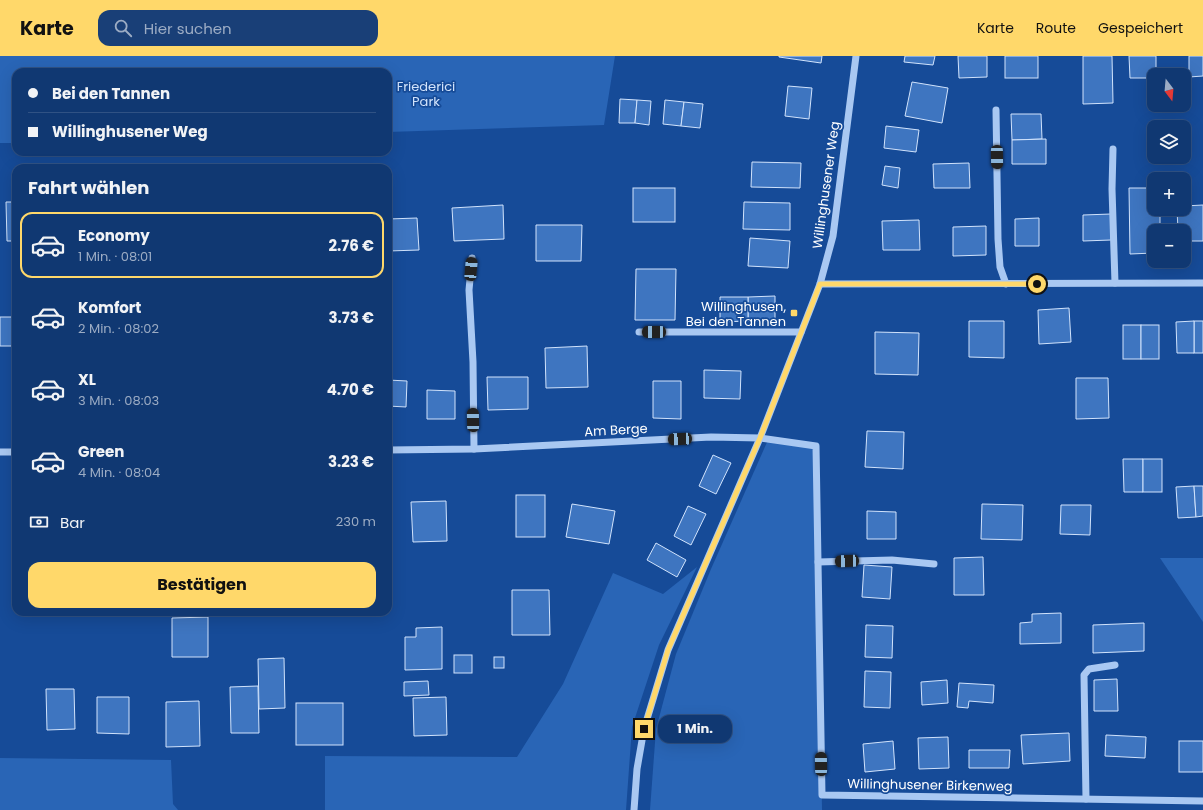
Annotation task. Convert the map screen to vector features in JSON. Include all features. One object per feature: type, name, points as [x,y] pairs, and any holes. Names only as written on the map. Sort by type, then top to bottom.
[{"type":"street","name":"Willinghusener Weg","points":[[634,810],[637,769],[644,729],[668,650],[760,438],[820,284],[833,236],[856,56]]},
{"type":"street","points":[[996,110],[998,239],[1000,267],[1006,284]]},
{"type":"street","points":[[1113,149],[1112,189],[1115,283]]},
{"type":"street","points":[[472,258],[469,290],[473,362],[474,449]]},
{"type":"street","points":[[820,284],[1203,283]]},
{"type":"street","points":[[639,332],[801,332]]},
{"type":"street","name":"Am Berge","points":[[392,450],[474,449],[711,437],[760,438]]},
{"type":"street","name":"Willinghusener Birkenweg","points":[[760,438],[816,446],[822,795],[1203,801]]},
{"type":"street","points":[[0,452],[12,452]]},
{"type":"street","points":[[818,562],[892,560],[934,564]]},
{"type":"street","points":[[1086,799],[1084,675],[1089,669],[1115,665]]},
{"type":"green space","name":"Friederici Park","points":[[0,56],[615,56],[604,125],[392,132],[392,68],[12,68],[12,143],[0,143]]},
{"type":"green space","points":[[768,440],[816,446],[822,810],[650,810],[656,729],[676,654],[711,569]]},
{"type":"green space","points":[[1160,558],[1203,558],[1203,622]]},
{"type":"green space","points":[[697,567],[659,645],[632,727],[626,810],[325,810],[325,756],[517,757],[563,684],[613,573],[663,594]]},
{"type":"green space","points":[[0,758],[171,760],[173,804],[178,810],[0,810]]},
{"type":"building","points":[[779,56],[822,56],[821,63]]},
{"type":"building","points":[[905,56],[935,56],[933,65],[904,62]]},
{"type":"building","points":[[958,56],[987,56],[987,77],[959,78]]},
{"type":"building","points":[[1005,56],[1038,56],[1038,78],[1005,78]]},
{"type":"building","points":[[1083,56],[1112,56],[1113,103],[1083,104]]},
{"type":"building","points":[[1129,56],[1156,56],[1156,68],[1147,68],[1147,78],[1130,78]]},
{"type":"building","points":[[1189,56],[1203,56],[1203,76],[1191,77],[1191,68],[1189,68]]},
{"type":"building","points":[[912,82],[948,88],[942,123],[905,116]]},
{"type":"building","points":[[788,86],[812,88],[809,119],[785,116]]},
{"type":"building","points":[[620,99],[637,100],[635,123],[619,123]]},
{"type":"building","points":[[637,100],[651,101],[649,125],[635,123]]},
{"type":"building","points":[[665,100],[684,102],[681,126],[663,124]]},
{"type":"building","points":[[684,102],[703,104],[700,128],[681,126]]},
{"type":"building","points":[[1011,114],[1041,114],[1042,139],[1012,140]]},
{"type":"building","points":[[886,126],[919,130],[916,152],[884,148]]},
{"type":"building","points":[[1046,139],[1046,164],[1012,164],[1012,140]]},
{"type":"building","points":[[752,162],[801,163],[800,188],[751,187]]},
{"type":"building","points":[[969,163],[970,188],[934,188],[933,164]]},
{"type":"building","points":[[885,166],[900,168],[898,188],[882,185]]},
{"type":"building","points":[[633,188],[675,188],[675,222],[633,222]]},
{"type":"building","points":[[1129,188],[1147,188],[1147,216],[1160,216],[1160,224],[1147,224],[1147,253],[1130,254]]},
{"type":"building","points":[[6,202],[12,202],[12,241],[7,241]]},
{"type":"building","points":[[744,202],[790,203],[790,230],[743,229]]},
{"type":"building","points":[[503,205],[504,239],[454,241],[452,208]]},
{"type":"building","points":[[1203,205],[1203,241],[1191,241],[1191,224],[1178,224],[1177,216],[1191,216],[1191,206]]},
{"type":"building","points":[[1111,214],[1111,240],[1083,241],[1083,215]]},
{"type":"building","points":[[417,218],[419,250],[392,251],[392,219]]},
{"type":"building","points":[[1039,218],[1039,246],[1015,246],[1015,219]]},
{"type":"building","points":[[919,220],[920,250],[883,250],[882,221]]},
{"type":"building","points":[[536,225],[582,225],[581,261],[536,261]]},
{"type":"building","points":[[986,226],[986,255],[953,256],[953,227]]},
{"type":"building","points":[[750,238],[790,241],[788,268],[748,266]]},
{"type":"building","points":[[636,269],[676,269],[675,320],[635,320]]},
{"type":"building","points":[[775,296],[775,321],[748,321],[748,297]]},
{"type":"building","points":[[720,297],[748,297],[748,321],[720,322]]},
{"type":"building","points":[[1069,308],[1071,342],[1039,344],[1038,310]]},
{"type":"building","points":[[0,317],[12,317],[12,346],[0,346]]},
{"type":"building","points":[[969,321],[1004,321],[1004,358],[969,357]]},
{"type":"building","points":[[1194,321],[1203,321],[1203,353],[1194,353]]},
{"type":"building","points":[[1194,321],[1194,353],[1177,353],[1176,322]]},
{"type":"building","points":[[1123,325],[1141,325],[1141,359],[1123,359]]},
{"type":"building","points":[[1141,325],[1159,325],[1159,359],[1141,359]]},
{"type":"building","points":[[875,332],[919,333],[918,375],[875,374]]},
{"type":"building","points":[[587,346],[588,387],[546,388],[545,348]]},
{"type":"building","points":[[704,370],[741,371],[740,399],[704,398]]},
{"type":"building","points":[[487,377],[528,377],[528,409],[488,410]]},
{"type":"building","points":[[1076,378],[1108,378],[1109,418],[1076,419]]},
{"type":"building","points":[[392,380],[407,381],[406,407],[392,406]]},
{"type":"building","points":[[653,381],[681,381],[681,419],[653,418]]},
{"type":"building","points":[[427,390],[455,391],[455,419],[427,419]]},
{"type":"building","points":[[867,431],[904,432],[903,469],[865,467]]},
{"type":"building","points":[[713,455],[731,463],[716,494],[699,486]]},
{"type":"building","points":[[1123,459],[1143,459],[1143,492],[1124,492]]},
{"type":"building","points":[[1143,459],[1162,459],[1162,492],[1143,492]]},
{"type":"building","points":[[1194,486],[1196,517],[1178,518],[1176,487]]},
{"type":"building","points":[[1194,486],[1203,486],[1203,516],[1196,517]]},
{"type":"building","points":[[516,495],[545,495],[545,537],[516,537]]},
{"type":"building","points":[[446,501],[447,541],[413,542],[411,502]]},
{"type":"building","points":[[572,504],[615,511],[609,544],[566,537]]},
{"type":"building","points":[[982,504],[1023,505],[1022,540],[981,539]]},
{"type":"building","points":[[1061,505],[1091,505],[1090,535],[1060,534]]},
{"type":"building","points":[[688,506],[706,514],[691,545],[674,536]]},
{"type":"building","points":[[867,511],[896,512],[896,539],[867,539]]},
{"type":"building","points":[[656,543],[686,560],[677,577],[647,560]]},
{"type":"building","points":[[983,557],[984,595],[954,595],[954,558]]},
{"type":"building","points":[[864,565],[892,567],[890,599],[862,597]]},
{"type":"building","points":[[512,590],[549,590],[550,635],[512,635]]},
{"type":"building","points":[[1061,613],[1061,643],[1020,644],[1020,623],[1032,622],[1032,614]]},
{"type":"building","points":[[208,617],[208,657],[172,657],[172,618]]},
{"type":"building","points":[[1144,623],[1144,651],[1093,653],[1093,625]]},
{"type":"building","points":[[866,625],[893,626],[892,658],[865,657]]},
{"type":"building","points":[[442,627],[442,669],[405,670],[405,637],[416,637],[416,628]]},
{"type":"building","points":[[454,655],[472,655],[472,673],[454,673]]},
{"type":"building","points":[[494,657],[504,657],[504,668],[494,668]]},
{"type":"building","points":[[284,658],[285,708],[259,709],[258,659]]},
{"type":"building","points":[[865,671],[891,672],[890,708],[864,707]]},
{"type":"building","points":[[1117,679],[1118,711],[1094,711],[1094,680]]},
{"type":"building","points":[[947,680],[948,703],[922,705],[921,682]]},
{"type":"building","points":[[428,681],[429,695],[404,696],[404,682]]},
{"type":"building","points":[[959,683],[994,685],[993,703],[969,701],[968,708],[957,707]]},
{"type":"building","points":[[258,686],[259,733],[231,733],[230,687]]},
{"type":"building","points":[[46,689],[74,689],[75,729],[47,730]]},
{"type":"building","points":[[97,697],[129,697],[129,734],[97,733]]},
{"type":"building","points":[[446,697],[447,735],[414,736],[413,698]]},
{"type":"building","points":[[199,701],[200,746],[166,747],[166,702]]},
{"type":"building","points":[[296,703],[343,703],[343,745],[296,745]]},
{"type":"building","points":[[1069,733],[1070,761],[1023,764],[1021,735]]},
{"type":"building","points":[[1106,735],[1146,737],[1145,758],[1105,756]]},
{"type":"building","points":[[948,737],[949,768],[919,769],[918,738]]},
{"type":"building","points":[[893,741],[895,769],[865,772],[863,744]]},
{"type":"building","points":[[1179,741],[1203,741],[1203,772],[1179,772]]},
{"type":"building","points":[[969,750],[1010,750],[1009,768],[969,768]]},
{"type":"place","name":"Willinghusen, Bei den Tannen","points":[[794,313]]},
{"type":"route","points":[[644,729],[658,678],[668,650],[760,438],[820,284],[1037,284]]}]
